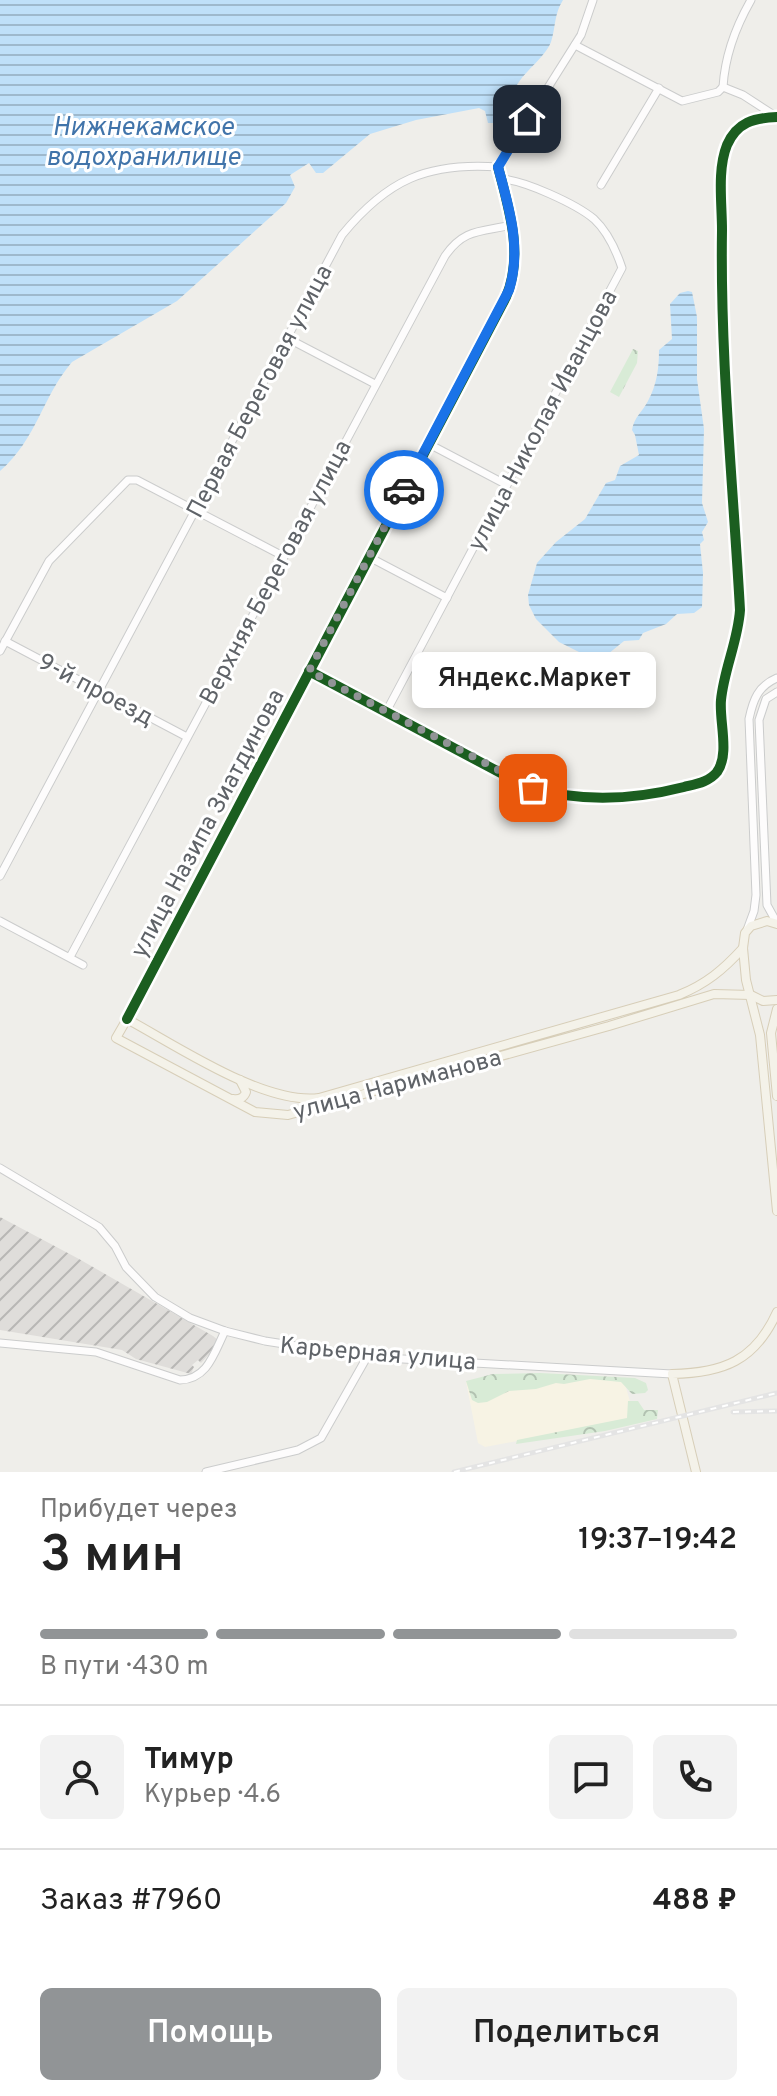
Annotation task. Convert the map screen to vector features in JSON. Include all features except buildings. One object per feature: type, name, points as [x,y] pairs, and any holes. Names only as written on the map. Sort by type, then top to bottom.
[{"type":"main road","points":[[777,923],[762,922],[747,930],[743,948],[746,980],[760,1035],[777,1211]]},
{"type":"main road","name":"улица Нариманова","points":[[743,948],[711,979],[679,995],[327,1096],[300,1100],[274,1095],[240,1080],[127,1019],[116,1038],[255,1112],[288,1115],[714,994],[751,995],[763,1001],[777,1000]]},
{"type":"main road","points":[[777,1009],[771,1033],[777,1096]]},
{"type":"main road","points":[[228,1098],[245,1096],[240,1080]]},
{"type":"main road","points":[[696,1472],[672,1374],[705,1372],[741,1358],[763,1339],[777,1312]]},
{"type":"street","points":[[498,167],[581,35],[593,0]]},
{"type":"street","points":[[575,45],[682,101],[688,101],[718,92],[723,87],[726,58],[751,0]]},
{"type":"street","points":[[723,87],[743,95],[777,117]]},
{"type":"street","points":[[601,185],[659,88]]},
{"type":"street","points":[[309,671],[527,787],[545,792],[617,798],[646,795],[702,782],[714,775],[721,765],[721,700],[740,610],[721,277],[722,165],[736,129],[753,120],[777,117]]},
{"type":"street","name":"Первая Береговая улица","points":[[0,876],[342,235],[376,198],[405,180],[432,170],[468,165],[498,167]]},
{"type":"street","name":"улица Назипа Зиатдинова","points":[[127,1019],[509,290],[515,262],[512,225],[498,167]]},
{"type":"street","name":"улица Николая Иванцова","points":[[386,712],[622,268],[614,245],[592,218],[528,184],[501,179]]},
{"type":"street","name":"Верхняя Береговая улица","points":[[70,957],[419,300],[452,247],[471,232],[512,225]]},
{"type":"street","points":[[287,338],[375,384]]},
{"type":"street","points":[[429,444],[507,485]]},
{"type":"street","points":[[0,651],[49,561],[124,482],[137,480],[283,556]]},
{"type":"street","points":[[369,557],[447,598]]},
{"type":"street","name":"9-й проезд","points":[[5,641],[187,737]]},
{"type":"street","points":[[747,930],[756,895],[749,719],[752,702],[760,688],[777,678]]},
{"type":"street","points":[[777,692],[766,699],[759,720],[767,905],[777,923]]},
{"type":"street","points":[[0,921],[83,965]]},
{"type":"street","name":"Карьерная улица","points":[[0,1168],[99,1227],[115,1246],[126,1267],[155,1297],[190,1318],[225,1331],[265,1341],[367,1357],[672,1374]]},
{"type":"street","points":[[0,1343],[96,1352],[180,1380],[195,1377],[207,1367],[225,1331]]},
{"type":"street","points":[[206,1472],[298,1450],[321,1438],[367,1357]]},
{"type":"shaded area","points":[[0,1217],[213,1336],[218,1340],[214,1349],[201,1363],[198,1360],[192,1365],[191,1374],[136,1359],[122,1350],[0,1330]]},
{"type":"shaded area","points":[[535,1377],[621,1379],[635,1419],[485,1447],[478,1443],[466,1382]]},
{"type":"green space","points":[[633,349],[638,351],[637,363],[619,397],[610,392]]},
{"type":"green space","points":[[493,1374],[635,1378],[646,1383],[648,1390],[632,1394],[621,1382],[590,1379],[509,1391],[478,1403],[472,1400],[466,1381]]},
{"type":"green space","points":[[628,1401],[638,1401],[644,1410],[658,1410],[657,1419],[605,1431],[516,1444],[517,1440],[627,1418]]},
{"type":"water","name":"Нижнекамское водохранилище","points":[[0,0],[563,0],[551,42],[514,91],[515,110],[507,123],[488,123],[485,111],[479,108],[416,120],[370,134],[323,173],[316,173],[309,163],[290,175],[295,187],[286,203],[177,301],[72,362],[53,389],[23,445],[0,471]]},
{"type":"water","points":[[692,292],[697,317],[697,379],[704,429],[702,503],[708,522],[700,544],[702,607],[694,613],[677,614],[666,624],[643,633],[639,640],[624,641],[608,654],[587,656],[559,642],[536,619],[528,595],[537,563],[556,542],[585,519],[606,483],[615,480],[620,466],[639,455],[633,425],[654,388],[659,350],[672,339],[670,304],[680,293]]},
{"type":"railway","points":[[454,1472],[777,1393]]},
{"type":"railway","points":[[733,1412],[777,1411]]},
{"type":"cycle path","points":[[309,671],[527,787],[546,792],[606,798],[645,795],[698,784],[717,772],[723,756],[723,689],[740,610],[723,325],[722,165],[727,145],[741,126],[754,120],[777,117]]},
{"type":"cycle path","points":[[127,1019],[506,297],[514,265],[514,248],[498,167]]},
{"type":"way so far","points":[[404,490],[309,671],[533,788]]},
{"type":"place","name":"Яндекс.Маркет","points":[[533,788]]},
{"type":"route","points":[[404,490],[509,290],[515,250],[498,167],[527,119]]}]
